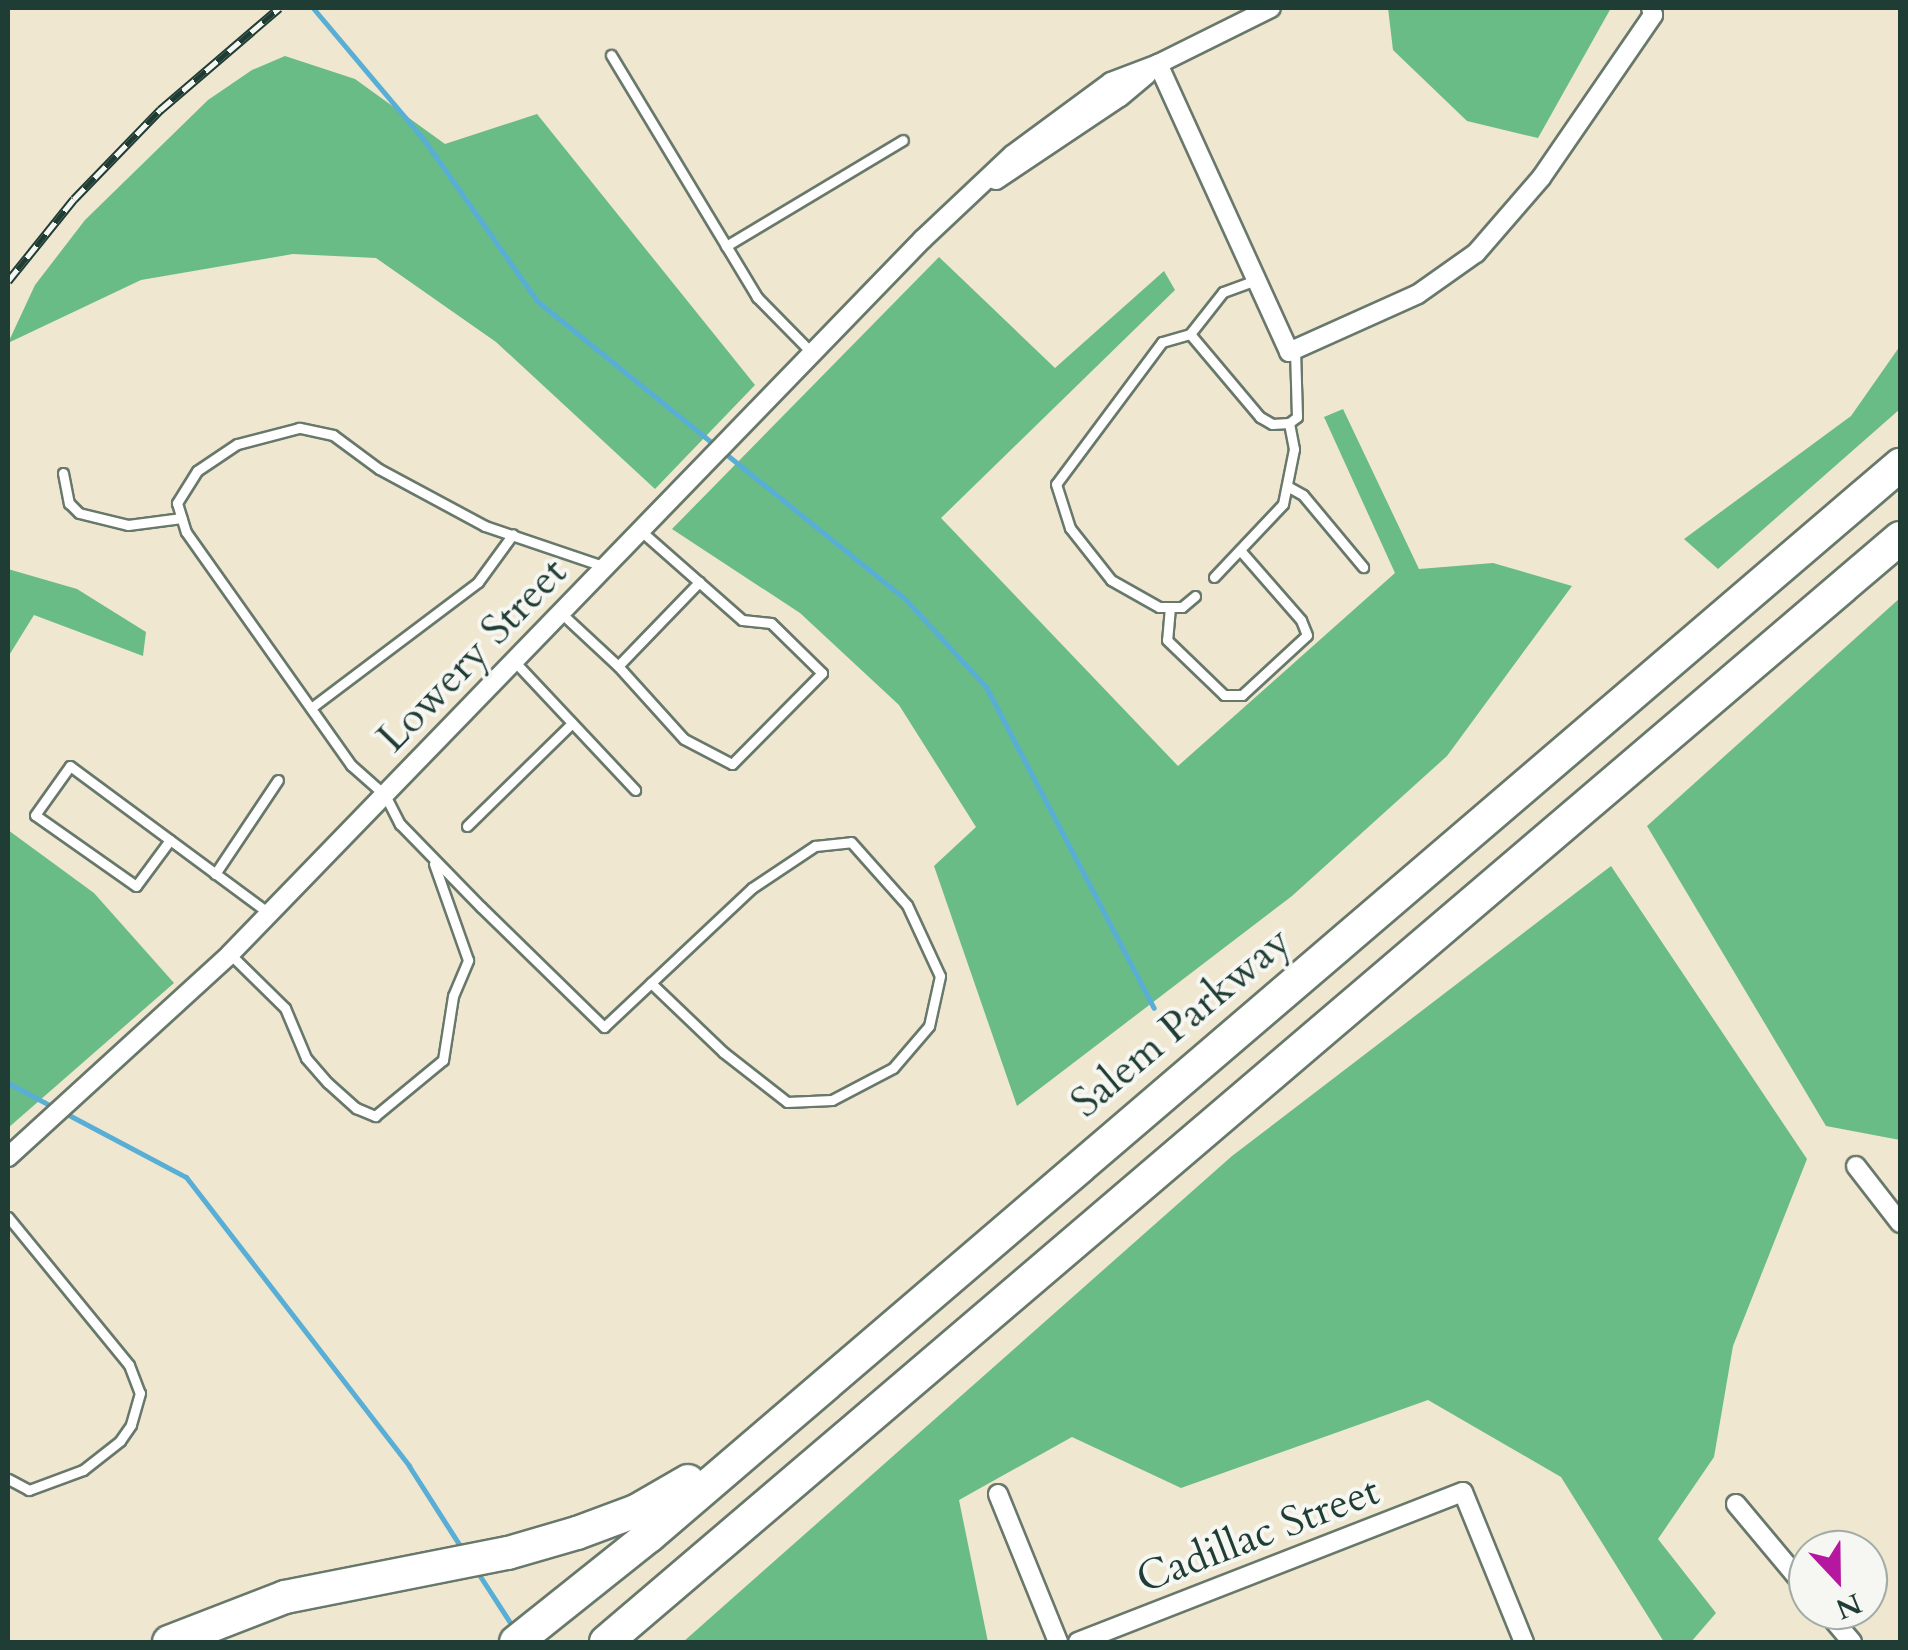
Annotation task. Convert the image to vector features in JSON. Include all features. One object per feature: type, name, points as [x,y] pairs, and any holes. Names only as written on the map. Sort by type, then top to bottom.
[{"type":"highway","points":[[1864,495],[1900,454]]},
{"type":"highway","name":"Salem Parkway","points":[[516,1642],[636,1547],[1900,465]]},
{"type":"highway","points":[[606,1642],[1900,538]]},
{"type":"highway","points":[[169,1642],[226,1616],[285,1597],[464,1562],[577,1533],[659,1499],[764,1434]]},
{"type":"street","name":"Lowery Street","points":[[8,1157],[270,914],[923,239],[977,191],[1120,97],[1158,64],[1271,8]]},
{"type":"street","points":[[1158,64],[1292,350],[1418,294],[1476,253],[1541,178],[1652,15],[1651,8]]},
{"type":"street","points":[[1856,1166],[1900,1223]]},
{"type":"street","name":"Cadillac Street","points":[[1078,1642],[1464,1492],[1524,1642]]},
{"type":"street","points":[[998,1494],[1058,1642]]},
{"type":"street","points":[[1736,1504],[1788,1566]]},
{"type":"lane","points":[[611,55],[757,298],[812,354]]},
{"type":"lane","points":[[726,246],[903,140]]},
{"type":"lane","points":[[1195,596],[1182,607],[1159,607],[1111,580],[1070,528],[1056,484],[1162,342],[1190,334],[1223,292],[1256,280]]},
{"type":"lane","points":[[1190,334],[1260,417],[1272,424],[1289,423],[1297,417],[1299,397],[1292,350]]},
{"type":"lane","points":[[1214,577],[1283,504],[1294,449],[1289,423]]},
{"type":"lane","points":[[606,566],[485,526],[379,470],[334,435],[299,428],[237,444],[197,472],[177,503],[186,532],[351,765],[385,794],[400,824],[604,1026],[752,888],[815,846],[852,842],[907,905],[940,976],[928,1026],[893,1068],[832,1100],[787,1102],[724,1052],[651,983]]},
{"type":"lane","points":[[62,473],[69,503],[80,513],[128,525],[182,518]]},
{"type":"lane","points":[[1287,486],[1303,495],[1363,567]]},
{"type":"lane","points":[[561,613],[618,666],[684,739],[732,764],[822,673],[771,623],[742,620],[640,530]]},
{"type":"lane","points":[[311,708],[478,582],[513,534]]},
{"type":"lane","points":[[1170,607],[1167,640],[1224,695],[1242,695],[1307,635],[1301,620],[1240,550]]},
{"type":"lane","points":[[618,666],[700,582]]},
{"type":"lane","points":[[514,661],[635,790]]},
{"type":"lane","points":[[467,826],[572,723]]},
{"type":"lane","points":[[170,840],[136,886],[35,815],[70,766],[170,840],[215,874],[270,914]]},
{"type":"lane","points":[[215,874],[278,780]]},
{"type":"lane","points":[[230,954],[284,1008],[306,1058],[328,1083],[356,1108],[375,1116],[443,1060],[452,996],[468,960],[432,856]]},
{"type":"lane","points":[[8,1216],[129,1365],[140,1393],[130,1425],[120,1441],[83,1470],[30,1490],[8,1479]]},
{"type":"lane","points":[[8,1238],[18,1229]]},
{"type":"green space","points":[[1388,8],[1611,8],[1538,138],[1467,121],[1393,50]]},
{"type":"green space","points":[[285,56],[355,79],[445,144],[537,114],[755,385],[655,489],[496,342],[376,258],[293,254],[141,280],[8,343],[35,285],[85,220],[208,100],[252,70]]},
{"type":"green space","points":[[939,257],[1055,368],[1164,271],[1175,290],[941,518],[1178,766],[1395,573],[1324,417],[1343,409],[1419,569],[1493,563],[1572,586],[1447,756],[1292,896],[1017,1106],[934,866],[976,827],[899,705],[800,613],[672,529]]},
{"type":"green space","points":[[1900,346],[1900,409],[1718,569],[1684,539],[1851,416]]},
{"type":"green space","points":[[8,569],[77,589],[146,632],[143,656],[34,615],[8,657]]},
{"type":"green space","points":[[1900,598],[1900,1140],[1826,1126],[1647,826]]},
{"type":"green space","points":[[8,830],[94,893],[174,983],[8,1128]]},
{"type":"green space","points":[[1611,866],[1807,1159],[1733,1346],[1714,1457],[1658,1539],[1716,1613],[1691,1642],[1664,1642],[1561,1477],[1428,1400],[1181,1488],[1072,1437],[959,1500],[988,1642],[683,1642],[1232,1156]]},
{"type":"waterway","points":[[313,8],[424,140],[537,301],[907,601],[986,687],[1154,1008]]},
{"type":"waterway","points":[[8,1083],[55,1108]]},
{"type":"waterway","points":[[65,1113],[186,1177],[409,1466],[464,1552]]},
{"type":"waterway","points":[[478,1573],[513,1627]]},
{"type":"railway","points":[[8,281],[74,199],[160,110],[279,8]]}]
